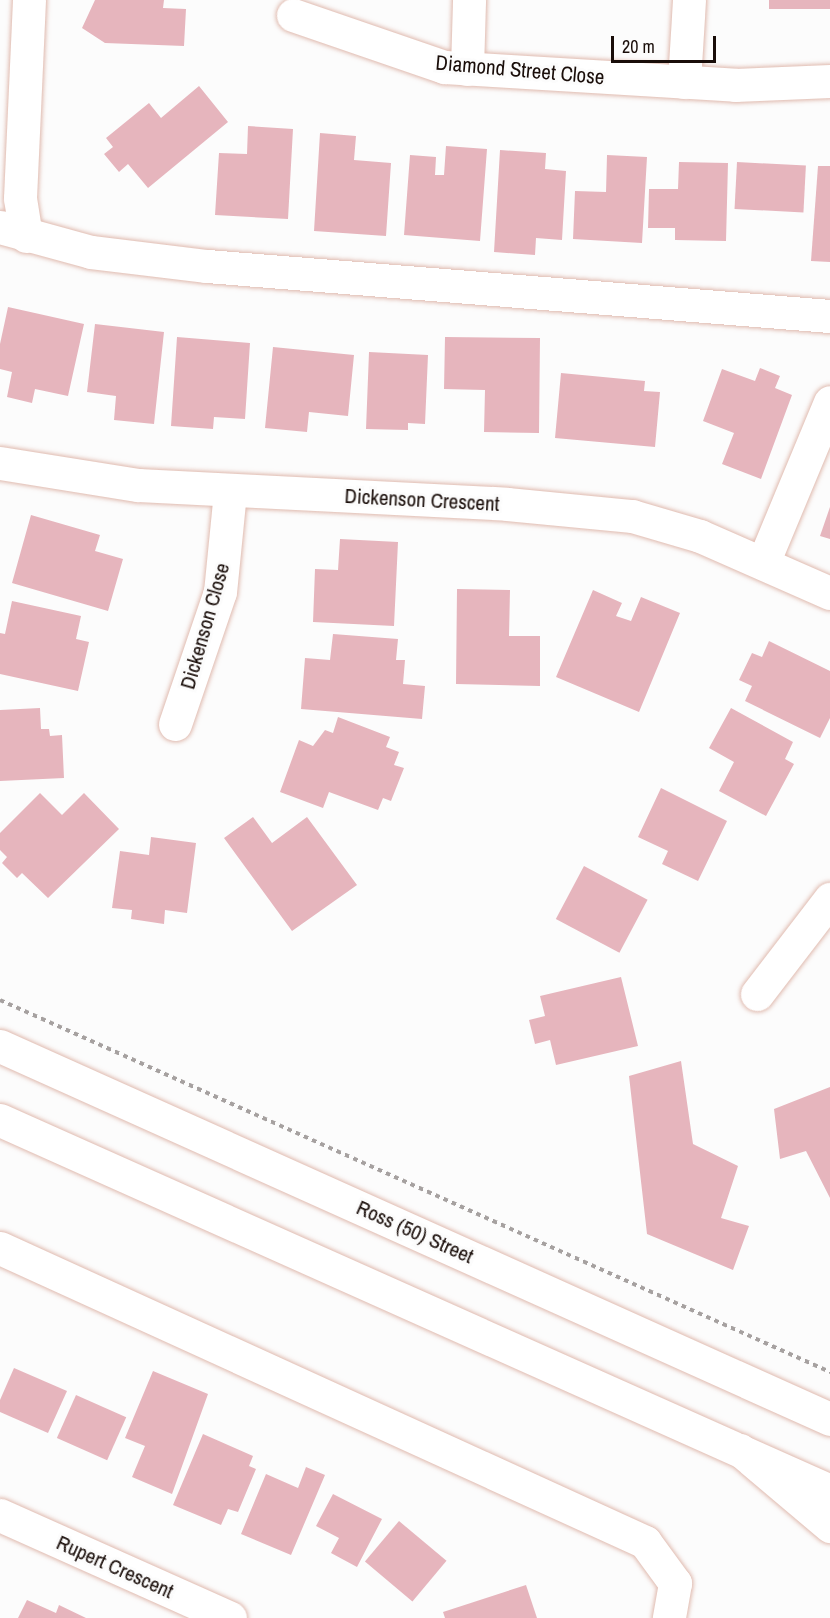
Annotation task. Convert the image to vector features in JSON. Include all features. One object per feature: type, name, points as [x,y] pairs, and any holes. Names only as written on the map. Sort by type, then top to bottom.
[{"type":"street","points":[[29,0],[20,198],[13,232],[91,252],[207,266],[830,316]]},
{"type":"street","points":[[467,69],[469,0]]},
{"type":"street","points":[[684,82],[689,0]]},
{"type":"street","name":"Diamond Street Close","points":[[293,15],[425,63],[467,69],[684,82],[830,81]]},
{"type":"street","points":[[763,563],[830,402]]},
{"type":"street","name":"Dickenson Crescent","points":[[0,463],[102,480],[230,491],[507,504],[632,516],[700,536],[830,593]]},
{"type":"street","name":"Dickenson Close","points":[[175,724],[220,592],[230,491]]},
{"type":"street","points":[[757,994],[830,899]]},
{"type":"street","name":"Ross (50) Street","points":[[0,1046],[830,1419]]},
{"type":"street","points":[[0,1120],[830,1491]]},
{"type":"street","points":[[0,1248],[645,1542],[675,1583],[669,1618]]},
{"type":"street","points":[[740,1450],[830,1526]]},
{"type":"street","name":"Rupert Crescent","points":[[0,1515],[230,1618]]},
{"type":"path","points":[[0,1000],[830,1372]]},
{"type":"building","points":[[95,0],[164,0],[163,8],[186,9],[184,46],[105,43],[82,28]]},
{"type":"building","points":[[769,0],[830,0],[830,9],[769,9]]},
{"type":"building","points":[[199,86],[228,122],[148,188],[128,164],[119,172],[104,154],[113,147],[106,138],[149,103],[161,118]]},
{"type":"building","points":[[248,126],[293,129],[288,219],[215,215],[219,153],[247,154]]},
{"type":"building","points":[[320,133],[356,136],[354,160],[391,163],[386,236],[314,231]]},
{"type":"building","points":[[446,146],[487,149],[480,241],[404,235],[410,155],[436,157],[435,175],[444,175]]},
{"type":"building","points":[[500,150],[546,153],[545,169],[566,171],[562,240],[536,238],[535,255],[494,252]]},
{"type":"building","points":[[607,155],[647,157],[642,243],[573,239],[575,191],[606,192]]},
{"type":"building","points":[[679,162],[728,163],[726,241],[675,240],[675,228],[648,228],[649,189],[678,189]]},
{"type":"building","points":[[737,162],[806,166],[803,213],[735,209]]},
{"type":"building","points":[[818,166],[830,166],[830,262],[811,261]]},
{"type":"building","points":[[8,307],[84,324],[68,396],[35,389],[32,403],[7,397],[12,372],[0,369],[0,344]]},
{"type":"building","points":[[95,324],[164,332],[154,424],[114,420],[116,396],[87,392]]},
{"type":"building","points":[[177,337],[250,343],[245,419],[214,417],[213,429],[171,426]]},
{"type":"building","points":[[445,337],[540,338],[539,433],[484,432],[485,390],[444,389]]},
{"type":"building","points":[[273,347],[354,355],[348,416],[309,412],[307,432],[265,428]]},
{"type":"building","points":[[369,352],[428,355],[425,424],[408,423],[408,430],[366,429]]},
{"type":"building","points":[[760,368],[780,376],[775,388],[792,395],[761,479],[722,464],[734,433],[703,421],[722,369],[755,381]]},
{"type":"building","points":[[561,373],[645,381],[644,391],[660,392],[655,447],[555,438]]},
{"type":"building","points":[[830,507],[830,539],[820,536]]},
{"type":"building","points":[[31,515],[100,535],[95,551],[123,559],[108,611],[12,583]]},
{"type":"building","points":[[340,539],[398,542],[394,626],[313,622],[315,569],[338,570]]},
{"type":"building","points":[[457,589],[510,590],[509,636],[540,636],[540,686],[456,684]]},
{"type":"building","points":[[593,590],[622,603],[616,616],[631,621],[641,597],[680,613],[639,712],[556,677]]},
{"type":"building","points":[[12,601],[81,616],[76,639],[89,642],[78,691],[0,674],[0,633],[5,634]]},
{"type":"building","points":[[333,634],[398,639],[396,660],[405,660],[403,684],[425,686],[422,719],[301,709],[305,658],[330,660]]},
{"type":"building","points":[[769,641],[830,671],[830,718],[820,738],[745,701],[752,686],[739,680],[752,653],[762,657]]},
{"type":"building","points":[[40,708],[41,729],[49,729],[50,736],[62,735],[64,778],[0,781],[0,710]]},
{"type":"building","points":[[731,708],[793,742],[785,759],[794,764],[766,816],[719,791],[734,762],[709,748]]},
{"type":"building","points":[[338,717],[390,737],[386,747],[399,752],[394,765],[404,768],[391,801],[383,798],[378,810],[329,792],[323,808],[280,792],[299,740],[313,746],[325,730],[333,733]]},
{"type":"building","points":[[661,788],[727,821],[698,881],[662,864],[668,851],[638,837]]},
{"type":"building","points":[[40,793],[62,815],[84,793],[119,829],[48,898],[22,873],[17,878],[2,863],[7,857],[0,850],[0,833]]},
{"type":"building","points":[[253,817],[272,843],[307,817],[357,885],[292,931],[224,838]]},
{"type":"building","points":[[151,837],[196,843],[187,913],[165,910],[164,924],[131,919],[132,910],[112,908],[120,851],[149,855]]},
{"type":"building","points":[[584,866],[648,900],[619,953],[556,919]]},
{"type":"building","points":[[621,977],[638,1046],[556,1065],[550,1040],[535,1044],[529,1020],[545,1016],[540,996]]},
{"type":"building","points":[[681,1061],[693,1144],[738,1166],[721,1218],[749,1226],[733,1270],[647,1234],[629,1076]]},
{"type":"building","points":[[830,1087],[830,1198],[806,1151],[780,1159],[774,1109]]},
{"type":"building","points":[[14,1368],[67,1391],[48,1433],[0,1412],[0,1400]]},
{"type":"building","points":[[153,1371],[208,1394],[172,1494],[132,1477],[145,1446],[125,1438]]},
{"type":"building","points":[[76,1395],[126,1417],[107,1460],[57,1438]]},
{"type":"building","points":[[203,1434],[253,1456],[249,1466],[256,1469],[238,1512],[228,1509],[221,1525],[173,1505]]},
{"type":"building","points":[[306,1467],[325,1475],[291,1555],[241,1534],[266,1474],[298,1488]]},
{"type":"building","points":[[333,1494],[382,1519],[357,1567],[331,1553],[339,1538],[316,1526]]},
{"type":"building","points":[[399,1521],[446,1561],[412,1601],[365,1562]]},
{"type":"building","points":[[526,1585],[537,1618],[445,1618],[443,1612]]},
{"type":"building","points":[[27,1600],[56,1613],[59,1605],[86,1618],[18,1618]]}]
